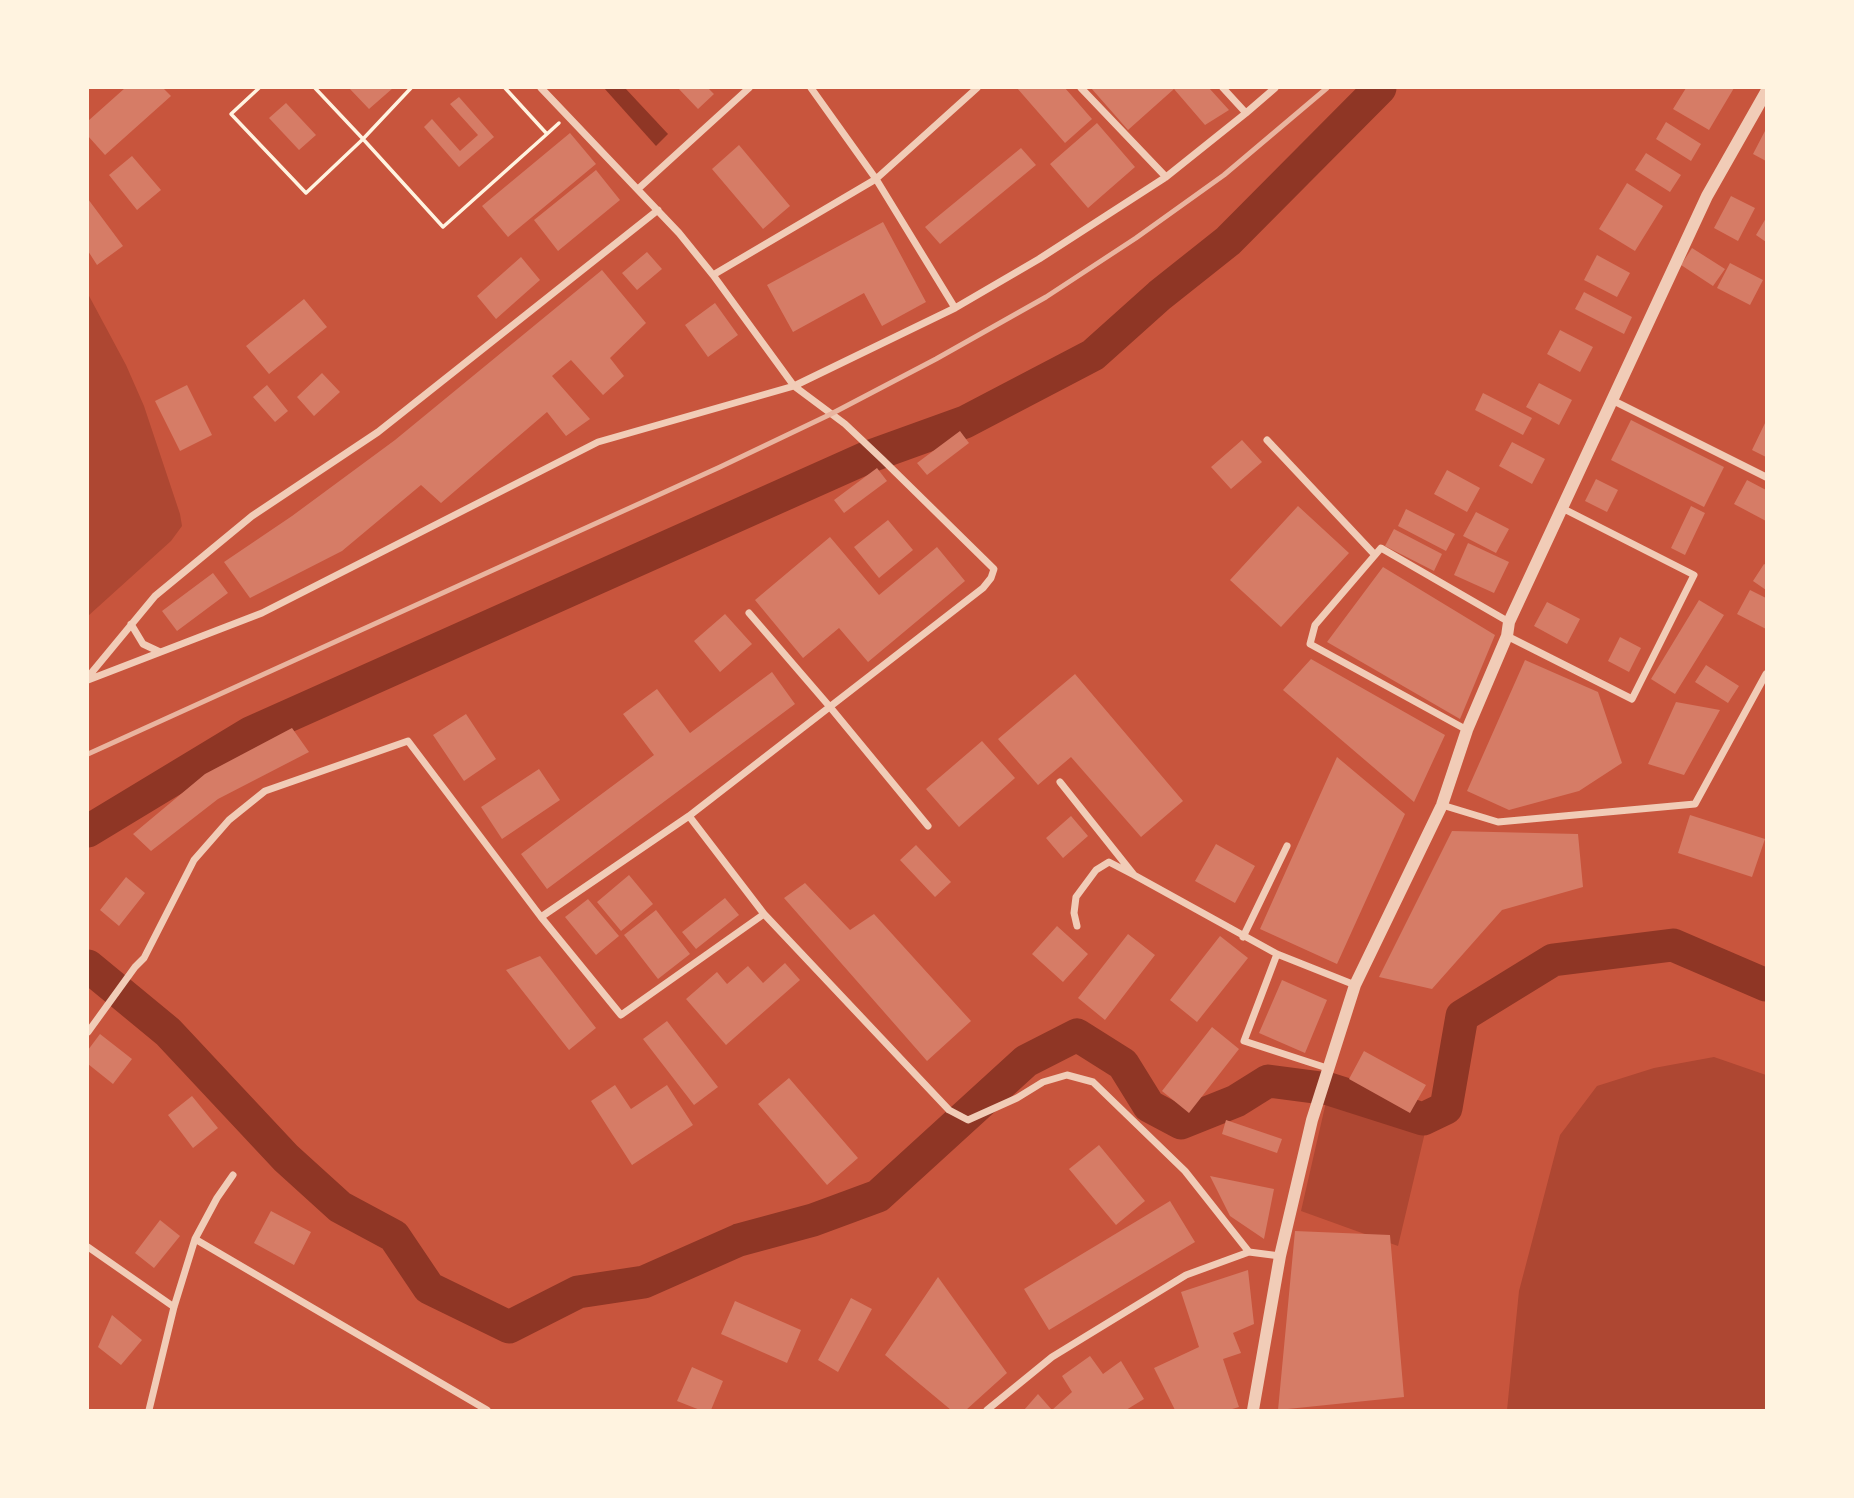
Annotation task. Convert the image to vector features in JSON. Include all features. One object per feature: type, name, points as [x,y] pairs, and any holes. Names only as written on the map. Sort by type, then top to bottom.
[{"type":"street","points":[[541,88],[659,210],[713,275],[793,386],[845,425],[994,569],[984,588],[689,816],[541,917]]},
{"type":"street","points":[[638,188],[749,88]]},
{"type":"street","points":[[811,88],[877,179],[955,308]]},
{"type":"street","points":[[713,275],[877,179],[977,88]]},
{"type":"street","points":[[1081,88],[1166,177]]},
{"type":"street","points":[[1223,88],[1246,113]]},
{"type":"street","points":[[88,678],[262,612],[598,442],[793,386],[955,308],[1039,259],[1166,177],[1275,88]]},
{"type":"street","points":[[1253,1410],[1280,1256],[1311,1120],[1355,985],[1442,805],[1467,730],[1507,636],[1509,622],[1707,196],[1766,92]]},
{"type":"street","points":[[88,678],[155,596],[252,516],[379,432],[659,210]]},
{"type":"street","points":[[1612,400],[1766,477]]},
{"type":"street","points":[[1267,440],[1375,555]]},
{"type":"street","points":[[1507,636],[1632,698],[1694,575],[1562,508]]},
{"type":"street","points":[[1467,730],[1310,644],[1315,625],[1381,548],[1509,622]]},
{"type":"street","points":[[749,613],[830,706],[928,826]]},
{"type":"street","points":[[131,624],[143,644],[160,652]]},
{"type":"street","points":[[1442,805],[1498,822],[1695,804],[1766,674]]},
{"type":"street","points":[[88,1031],[144,958],[194,860],[229,820],[265,791],[408,741],[541,917],[621,1015],[764,914]]},
{"type":"street","points":[[1060,782],[1134,875]]},
{"type":"street","points":[[689,816],[764,914],[952,1112],[968,1120],[1017,1098],[1043,1082],[1067,1075],[1093,1082],[1185,1171],[1249,1252]]},
{"type":"street","points":[[1243,937],[1287,846]]},
{"type":"street","points":[[1077,926],[1074,913],[1076,897],[1096,870],[1110,862],[1243,937],[1277,954],[1355,985]]},
{"type":"street","points":[[1277,954],[1244,1041],[1326,1072]]},
{"type":"street","points":[[149,1410],[174,1307],[195,1238],[233,1175]]},
{"type":"street","points":[[195,1238],[486,1410]]},
{"type":"street","points":[[88,1247],[174,1307]]},
{"type":"street","points":[[987,1410],[1052,1357],[1186,1275],[1249,1252],[1280,1256]]},
{"type":"path","points":[[258,88],[231,114],[306,193],[363,139],[411,88]]},
{"type":"path","points":[[316,88],[443,227],[568,116]]},
{"type":"path","points":[[505,88],[547,134]]},
{"type":"shaded area","points":[[604,88],[625,88],[668,134],[656,146]]},
{"type":"shaded area","points":[[88,294],[126,365],[144,406],[182,526],[171,541],[88,616]]},
{"type":"shaded area","points":[[1714,1057],[1766,1075],[1766,1410],[1507,1410],[1519,1291],[1560,1135],[1597,1086],[1654,1068]]},
{"type":"shaded area","points":[[1329,1089],[1427,1124],[1398,1246],[1301,1211]]},
{"type":"building","points":[[125,88],[163,88],[171,96],[105,155],[88,136],[88,121]]},
{"type":"building","points":[[349,88],[393,88],[369,109]]},
{"type":"building","points":[[678,88],[708,88],[714,94],[698,109]]},
{"type":"building","points":[[1017,88],[1065,88],[1092,119],[1065,143]]},
{"type":"building","points":[[1091,88],[1209,88],[1229,110],[1205,125],[1174,89],[1128,130]]},
{"type":"building","points":[[1686,88],[1734,88],[1709,130],[1673,109]]},
{"type":"building","points":[[459,97],[494,137],[459,167],[424,127],[432,119],[460,151],[478,135],[450,104]]},
{"type":"building","points":[[286,103],[316,135],[299,150],[269,118]]},
{"type":"building","points":[[1666,122],[1701,144],[1691,161],[1656,139]]},
{"type":"building","points":[[1097,123],[1135,167],[1088,208],[1050,164]]},
{"type":"building","points":[[1766,129],[1766,161],[1753,154]]},
{"type":"building","points":[[570,133],[596,164],[508,237],[482,206]]},
{"type":"building","points":[[739,145],[790,206],[763,229],[712,169]]},
{"type":"building","points":[[1021,148],[1036,165],[940,244],[925,227]]},
{"type":"building","points":[[1646,153],[1681,175],[1670,192],[1635,170]]},
{"type":"building","points":[[132,156],[161,190],[137,210],[109,175]]},
{"type":"building","points":[[596,170],[620,200],[558,251],[534,220]]},
{"type":"building","points":[[1627,183],[1663,206],[1635,251],[1599,229]]},
{"type":"building","points":[[1731,196],[1755,208],[1738,241],[1714,228]]},
{"type":"building","points":[[88,199],[123,246],[97,265],[88,251]]},
{"type":"building","points":[[1766,218],[1766,242],[1756,235]]},
{"type":"building","points":[[883,222],[926,302],[882,326],[864,293],[793,332],[767,285]]},
{"type":"building","points":[[1692,248],[1725,269],[1713,286],[1681,265]]},
{"type":"building","points":[[647,252],[662,269],[637,290],[622,273]]},
{"type":"building","points":[[1597,255],[1630,273],[1617,297],[1584,280]]},
{"type":"building","points":[[521,257],[540,280],[496,319],[477,296]]},
{"type":"building","points":[[1730,263],[1763,280],[1750,305],[1717,288]]},
{"type":"building","points":[[602,270],[646,323],[610,358],[624,376],[603,395],[571,360],[552,376],[590,419],[566,436],[547,412],[441,503],[421,485],[342,551],[250,598],[224,562],[395,440]]},
{"type":"building","points":[[1584,292],[1632,317],[1624,334],[1575,309]]},
{"type":"building","points":[[304,299],[327,327],[269,374],[246,346]]},
{"type":"building","points":[[715,303],[738,335],[708,357],[685,325]]},
{"type":"building","points":[[1560,330],[1593,347],[1580,372],[1547,354]]},
{"type":"building","points":[[322,373],[340,392],[314,416],[297,397]]},
{"type":"building","points":[[1539,383],[1572,400],[1559,425],[1526,407]]},
{"type":"building","points":[[187,385],[212,435],[180,451],[155,401]]},
{"type":"building","points":[[267,385],[288,411],[275,422],[253,397]]},
{"type":"building","points":[[1483,393],[1532,418],[1523,435],[1475,410]]},
{"type":"building","points":[[1631,420],[1724,467],[1704,507],[1611,460]]},
{"type":"building","points":[[1766,421],[1766,457],[1752,450]]},
{"type":"building","points":[[960,431],[969,443],[927,475],[917,463]]},
{"type":"building","points":[[1242,440],[1262,462],[1231,489],[1211,467]]},
{"type":"building","points":[[1512,442],[1545,459],[1532,484],[1499,466]]},
{"type":"building","points":[[877,468],[887,481],[844,513],[834,500]]},
{"type":"building","points":[[1447,470],[1480,488],[1467,512],[1434,494]]},
{"type":"building","points":[[1596,479],[1618,490],[1607,512],[1585,501]]},
{"type":"building","points":[[1747,480],[1766,490],[1766,521],[1734,504]]},
{"type":"building","points":[[1298,506],[1349,553],[1281,627],[1230,580]]},
{"type":"building","points":[[1691,506],[1705,513],[1685,555],[1671,548]]},
{"type":"building","points":[[1406,509],[1455,534],[1446,551],[1398,526]]},
{"type":"building","points":[[1476,512],[1509,529],[1496,553],[1463,536]]},
{"type":"building","points":[[888,520],[913,550],[879,578],[854,547]]},
{"type":"building","points":[[1394,529],[1442,554],[1434,571],[1385,546]]},
{"type":"building","points":[[830,537],[879,595],[937,547],[965,581],[868,662],[839,628],[803,658],[755,600]]},
{"type":"building","points":[[1468,543],[1509,562],[1494,593],[1454,575]]},
{"type":"building","points":[[1764,564],[1766,565],[1766,590],[1753,581]]},
{"type":"building","points":[[1383,567],[1495,635],[1460,719],[1327,642]]},
{"type":"building","points":[[213,573],[228,593],[177,631],[162,611]]},
{"type":"building","points":[[1750,590],[1766,598],[1766,629],[1737,614]]},
{"type":"building","points":[[1699,600],[1724,615],[1675,694],[1651,679]]},
{"type":"building","points":[[1547,602],[1580,619],[1567,644],[1534,626]]},
{"type":"building","points":[[725,614],[752,644],[720,672],[694,641]]},
{"type":"building","points":[[1620,637],[1641,648],[1629,672],[1608,661]]},
{"type":"building","points":[[1311,659],[1445,735],[1414,802],[1283,690]]},
{"type":"building","points":[[1525,660],[1598,692],[1622,763],[1579,791],[1509,810],[1467,791]]},
{"type":"building","points":[[1706,665],[1739,686],[1728,703],[1695,682]]},
{"type":"building","points":[[772,672],[795,704],[547,889],[521,854],[654,755],[623,714],[657,689],[690,733]]},
{"type":"building","points":[[1075,674],[1183,801],[1141,837],[1071,757],[1038,785],[998,739]]},
{"type":"building","points":[[1676,702],[1720,710],[1684,775],[1648,764]]},
{"type":"building","points":[[466,714],[496,759],[464,781],[433,735]]},
{"type":"building","points":[[292,728],[309,752],[218,799],[151,851],[133,834],[205,774]]},
{"type":"building","points":[[982,741],[1015,778],[959,827],[926,789]]},
{"type":"building","points":[[1337,757],[1405,814],[1337,964],[1260,929]]},
{"type":"building","points":[[539,769],[560,800],[502,839],[481,807]]},
{"type":"building","points":[[1690,815],[1765,839],[1752,877],[1678,853]]},
{"type":"building","points":[[1071,816],[1088,836],[1063,858],[1046,838]]},
{"type":"building","points":[[1452,831],[1578,834],[1583,887],[1502,910],[1432,989],[1379,977]]},
{"type":"building","points":[[1216,844],[1255,866],[1235,903],[1195,881]]},
{"type":"building","points":[[916,845],[951,882],[935,897],[900,860]]},
{"type":"building","points":[[629,875],[653,904],[621,931],[597,902]]},
{"type":"building","points":[[126,877],[145,893],[119,926],[100,910]]},
{"type":"building","points":[[805,883],[850,930],[874,914],[971,1021],[927,1061],[784,898]]},
{"type":"building","points":[[725,898],[739,915],[696,949],[682,932]]},
{"type":"building","points":[[588,899],[619,936],[596,955],[565,917]]},
{"type":"building","points":[[656,910],[690,954],[658,979],[624,935]]},
{"type":"building","points":[[1057,926],[1088,954],[1063,982],[1032,954]]},
{"type":"building","points":[[1128,934],[1155,955],[1105,1020],[1078,998]]},
{"type":"building","points":[[1220,936],[1248,958],[1197,1022],[1170,1000]]},
{"type":"building","points":[[540,956],[596,1028],[569,1050],[506,970]]},
{"type":"building","points":[[785,963],[800,980],[726,1045],[686,999],[717,972],[727,984],[748,966],[763,983]]},
{"type":"building","points":[[1282,980],[1327,1000],[1305,1053],[1259,1033]]},
{"type":"building","points":[[667,1021],[718,1087],[694,1105],[643,1039]]},
{"type":"building","points":[[1212,1027],[1239,1049],[1189,1113],[1162,1091]]},
{"type":"building","points":[[100,1034],[132,1059],[113,1084],[88,1064],[88,1050]]},
{"type":"building","points":[[1364,1051],[1426,1085],[1410,1113],[1349,1079]]},
{"type":"building","points":[[789,1078],[858,1158],[827,1185],[758,1104]]},
{"type":"building","points":[[615,1085],[631,1109],[667,1085],[693,1125],[632,1165],[591,1101]]},
{"type":"building","points":[[192,1096],[218,1128],[193,1148],[168,1115]]},
{"type":"building","points":[[1226,1120],[1282,1139],[1277,1153],[1222,1134]]},
{"type":"building","points":[[1099,1145],[1145,1201],[1116,1225],[1069,1169]]},
{"type":"building","points":[[1210,1176],[1274,1189],[1264,1239],[1230,1216]]},
{"type":"building","points":[[1170,1201],[1195,1242],[1049,1330],[1024,1289]]},
{"type":"building","points":[[271,1211],[311,1232],[294,1265],[254,1243]]},
{"type":"building","points":[[160,1220],[180,1236],[154,1268],[135,1253]]},
{"type":"building","points":[[1295,1231],[1390,1235],[1404,1397],[1278,1410]]},
{"type":"building","points":[[1248,1270],[1254,1324],[1233,1333],[1241,1353],[1223,1359],[1239,1407],[1229,1410],[1175,1410],[1154,1368],[1199,1347],[1181,1292]]},
{"type":"building","points":[[938,1277],[1007,1373],[966,1410],[951,1410],[885,1355]]},
{"type":"building","points":[[851,1298],[872,1309],[838,1372],[818,1360]]},
{"type":"building","points":[[735,1301],[801,1330],[787,1363],[721,1334]]},
{"type":"building","points":[[112,1315],[142,1340],[121,1365],[98,1347]]},
{"type":"building","points":[[1090,1356],[1103,1374],[1121,1361],[1144,1399],[1126,1410],[1052,1410],[1072,1392],[1062,1376]]},
{"type":"building","points":[[692,1367],[723,1381],[711,1410],[700,1410],[677,1401]]},
{"type":"building","points":[[1038,1394],[1052,1410],[1024,1410]]},
{"type":"waterway","points":[[88,831],[250,733],[868,457],[965,422],[1093,355],[1160,295],[1228,241],[1380,88]]},
{"type":"waterway","points":[[88,966],[168,1032],[286,1158],[340,1207],[394,1236],[429,1288],[509,1327],[578,1292],[644,1282],[739,1240],[813,1220],[878,1196],[1026,1061],[1077,1035],[1123,1064],[1149,1106],[1181,1123],[1236,1101],[1268,1081],[1329,1089],[1423,1119],[1446,1108],[1462,1016],[1553,960],[1673,945],[1766,985]]},
{"type":"railway","points":[[88,754],[720,467],[831,414],[936,359],[1046,297],[1136,238],[1224,175],[1327,88]]}]
